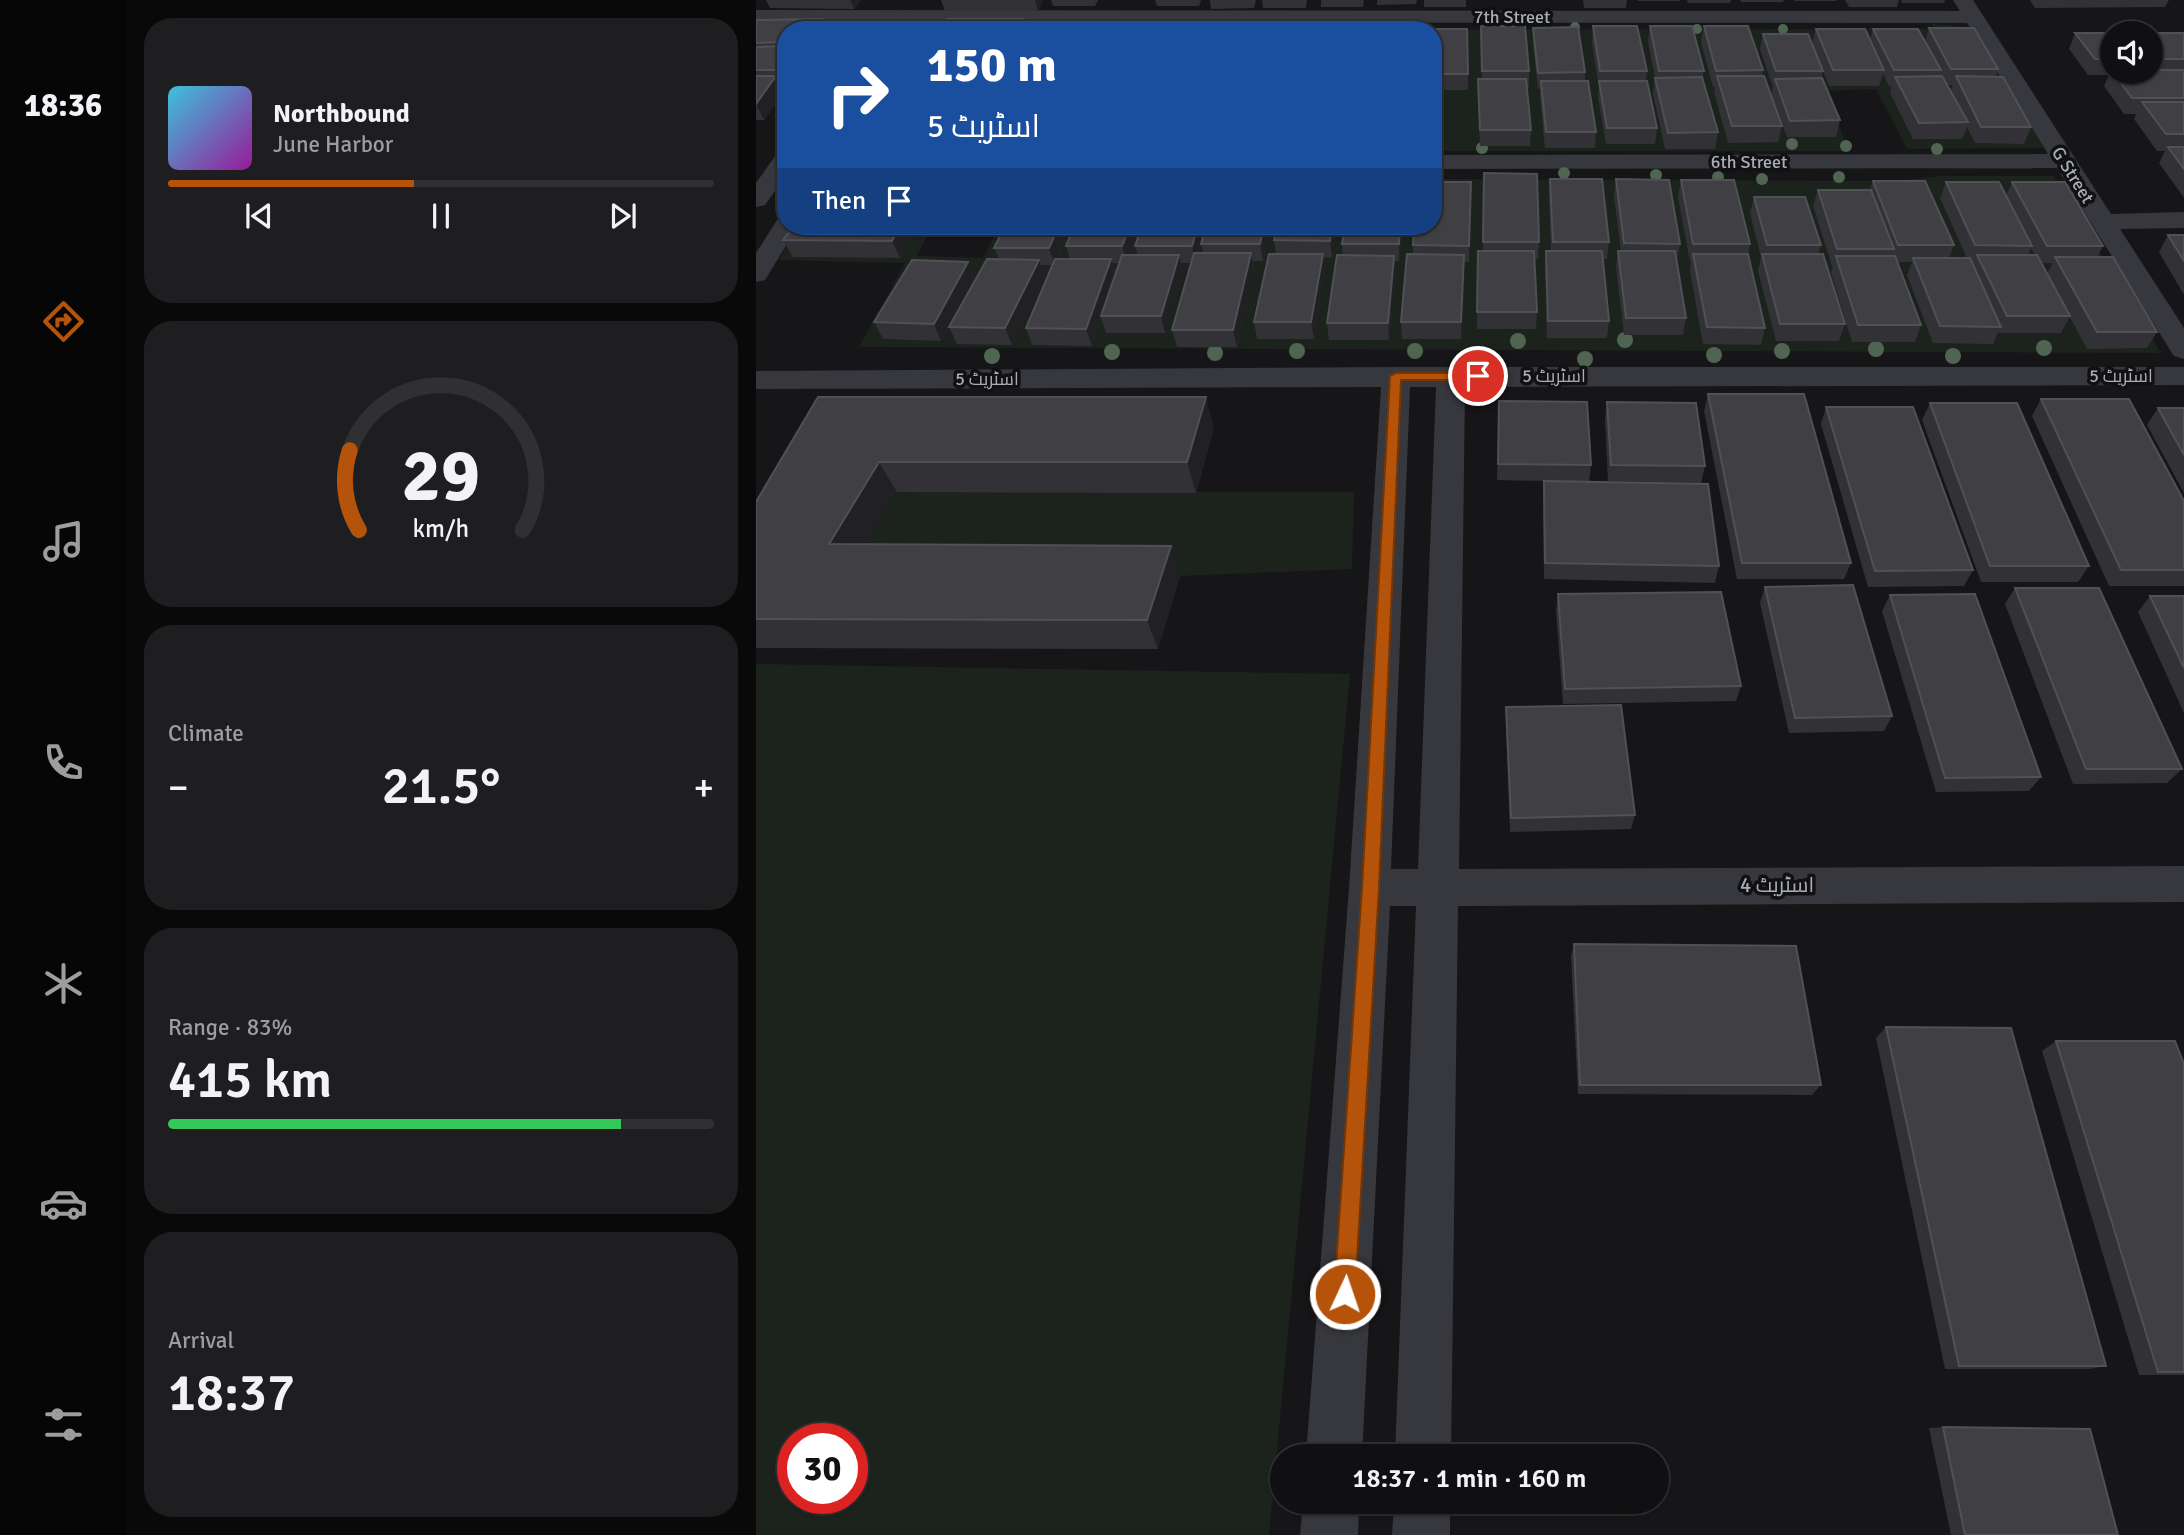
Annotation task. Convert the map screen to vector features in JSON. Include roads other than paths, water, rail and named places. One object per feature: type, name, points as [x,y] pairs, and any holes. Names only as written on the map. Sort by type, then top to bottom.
[{"type":"street","name":"7th Street","points":[[756,16],[1968,9]]},
{"type":"street","name":"G Street","points":[[1968,9],[2184,350]]},
{"type":"street","points":[[756,163],[777,162]]},
{"type":"street","name":"6th Street","points":[[1442,162],[2065,162]]},
{"type":"street","points":[[756,200],[777,171]]},
{"type":"street","points":[[2103,222],[2184,220]]},
{"type":"street","points":[[756,274],[780,235]]},
{"type":"street","points":[[1335,1444],[1370,888],[1396,376]]},
{"type":"street","name":"اسٹریٹ 5","points":[[756,380],[1396,376],[2184,376]]},
{"type":"street","points":[[1423,1444],[1451,376]]},
{"type":"street","name":"اسٹریٹ 4","points":[[1370,888],[2184,884]]},
{"type":"street","points":[[1329,1535],[1330,1514]]},
{"type":"street","points":[[1420,1535],[1421,1514]]}]
